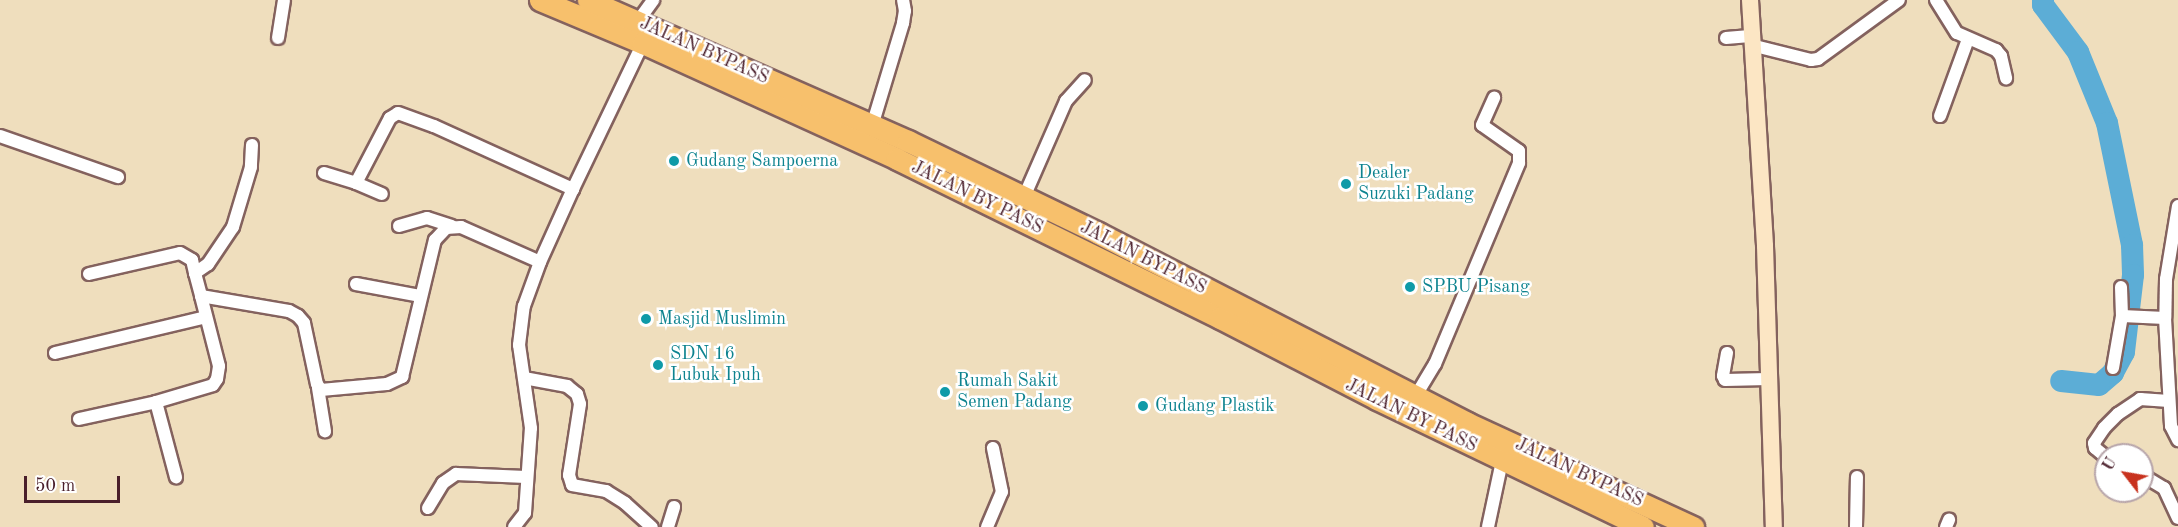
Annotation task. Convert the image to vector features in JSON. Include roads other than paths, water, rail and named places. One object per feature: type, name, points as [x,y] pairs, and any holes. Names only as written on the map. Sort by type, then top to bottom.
[{"type":"highway","name":"JALAN BY PASS","points":[[540,0],[644,43],[897,159],[1032,210],[1502,461]]},
{"type":"highway","name":"JALAN BYPASS","points":[[588,0],[872,126],[1032,210],[1415,398],[1693,527]]},
{"type":"highway","name":"JALAN BYPASS","points":[[1502,461],[1643,527]]},
{"type":"street","points":[[278,38],[284,0]]},
{"type":"street","points":[[638,21],[653,0]]},
{"type":"street","points":[[872,126],[903,23],[905,11],[903,0]]},
{"type":"street","points":[[1750,0],[1750,40],[1765,246],[1774,527]]},
{"type":"street","points":[[1726,38],[1750,40],[1811,60],[1818,59],[1899,0]]},
{"type":"street","points":[[1936,0],[1957,33],[1996,50],[2001,56],[2006,78]]},
{"type":"street","points":[[1940,116],[1968,39]]},
{"type":"street","points":[[529,527],[525,513],[531,428],[519,345],[521,322],[540,262],[644,43]]},
{"type":"street","points":[[1032,210],[1066,101],[1084,80]]},
{"type":"street","points":[[1415,398],[1435,364],[1495,226],[1519,163],[1519,151],[1482,125],[1494,98]]},
{"type":"street","points":[[356,183],[390,118],[398,113],[434,126],[573,189]]},
{"type":"street","points":[[0,136],[118,177]]},
{"type":"street","points":[[195,273],[208,264],[233,227],[251,167],[252,145]]},
{"type":"street","points":[[324,173],[382,194]]},
{"type":"street","points":[[2178,206],[2166,279],[2165,318],[2171,426],[2178,441]]},
{"type":"street","points":[[399,225],[427,218],[461,227],[540,262]]},
{"type":"street","points":[[318,388],[326,392],[387,384],[402,377],[435,240],[446,228],[452,226]]},
{"type":"street","points":[[79,419],[207,388],[218,379],[219,366],[192,260],[180,253],[89,274]]},
{"type":"street","points":[[356,284],[421,296]]},
{"type":"street","points":[[2113,368],[2127,317],[2121,287]]},
{"type":"street","points":[[201,296],[290,311],[298,316],[304,323],[325,431]]},
{"type":"street","points":[[55,352],[206,317]]},
{"type":"street","points":[[2127,317],[2165,318]]},
{"type":"street","points":[[1727,353],[1723,376],[1725,380],[1768,379]]},
{"type":"street","points":[[524,378],[567,386],[577,394],[580,404],[569,476],[572,484],[606,491],[652,527]]},
{"type":"street","points":[[2094,443],[2104,428],[2118,414],[2140,399],[2169,401]]},
{"type":"street","points":[[156,402],[176,477]]},
{"type":"street","points":[[987,527],[1002,492],[993,448]]},
{"type":"street","points":[[1488,527],[1502,461]]},
{"type":"street","points":[[428,508],[443,483],[456,474],[526,477]]},
{"type":"street","points":[[1856,527],[1857,477]]},
{"type":"street","points":[[2154,482],[2164,488],[2178,518]]},
{"type":"street","points":[[668,527],[674,507]]},
{"type":"street","points":[[514,527],[525,513]]},
{"type":"waterway","points":[[2043,0],[2043,5],[2078,52],[2107,123],[2132,245],[2133,275],[2124,352],[2113,373],[2099,385],[2061,381]]},
{"type":"place","name":"Gudang Sampoerna","points":[[674,161]]},
{"type":"place","name":"Dealer Suzuki Padang","points":[[1346,184]]},
{"type":"place","name":"SPBU Pisang","points":[[1410,287]]},
{"type":"place","name":"Masjid Muslimin","points":[[646,319]]},
{"type":"place","name":"SDN 16 Lubuk Ipuh","points":[[658,365]]},
{"type":"place","name":"Rumah Sakit Semen Padang","points":[[945,392]]},
{"type":"place","name":"Gudang Plastik","points":[[1143,406]]}]
